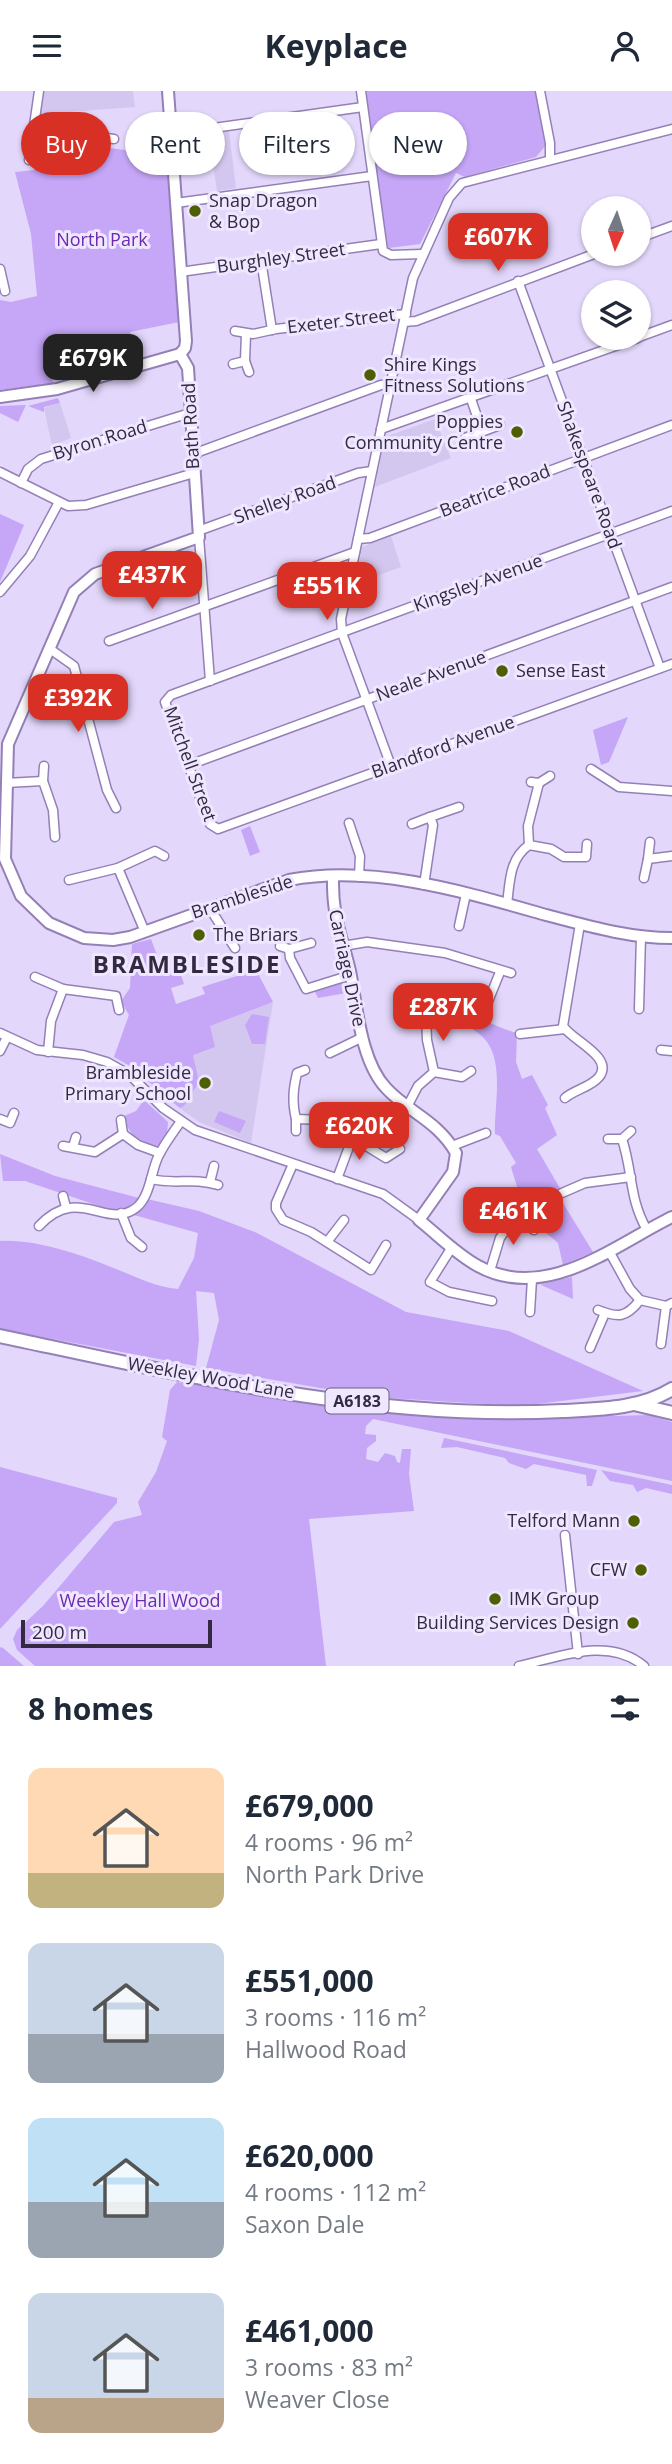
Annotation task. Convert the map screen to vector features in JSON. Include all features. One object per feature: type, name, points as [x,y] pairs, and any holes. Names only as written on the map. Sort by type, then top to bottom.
[{"type":"main road","name":"Weekley Wood Lane","points":[[0,1336],[198,1377],[414,1408],[545,1412],[634,1404],[672,1389]]},
{"type":"main road","name":"Weekley Wood Lane","points":[[634,1404],[672,1413]]},
{"type":"street","points":[[36,112],[39,91]]},
{"type":"street","name":"Bath Road","points":[[168,91],[169,112]]},
{"type":"street","points":[[361,91],[383,251],[391,255],[422,254]]},
{"type":"street","points":[[540,91],[550,143],[550,158]]},
{"type":"street","points":[[225,126],[363,107]]},
{"type":"street","points":[[391,766],[342,633],[341,619],[413,278],[422,254],[449,198],[462,183],[550,158],[672,129]]},
{"type":"street","name":"Bath Road","points":[[174,175],[186,345],[180,354],[188,367],[210,681]]},
{"type":"street","points":[[176,203],[372,176]]},
{"type":"street","points":[[651,234],[672,226]]},
{"type":"street","name":"Burghley Street","points":[[180,272],[381,244]]},
{"type":"street","name":"Exeter Street","points":[[246,334],[274,329],[405,318],[416,321],[581,259]]},
{"type":"street","points":[[261,260],[274,329]]},
{"type":"street","points":[[0,269],[5,291]]},
{"type":"street","name":"Shakespeare Road","points":[[518,281],[660,668]]},
{"type":"street","points":[[651,333],[672,325]]},
{"type":"street","points":[[235,331],[246,334],[245,361],[249,372]]},
{"type":"street","points":[[381,429],[605,350]]},
{"type":"street","points":[[0,397],[57,389],[180,354]]},
{"type":"street","points":[[233,364],[245,361]]},
{"type":"street","points":[[193,454],[381,384],[391,384]]},
{"type":"street","points":[[471,399],[482,431]]},
{"type":"street","name":"Byron Road","points":[[20,483],[28,470],[41,459],[190,413]]},
{"type":"street","points":[[465,437],[500,425]]},
{"type":"street","name":"Beatrice Road","points":[[358,539],[370,538],[672,425]]},
{"type":"street","name":"Shelley Road","points":[[198,534],[358,473],[372,471]]},
{"type":"street","points":[[0,472],[68,506],[86,505],[194,473]]},
{"type":"street","points":[[0,592],[30,556],[59,502]]},
{"type":"street","name":"Kingsley Avenue","points":[[166,699],[672,511]]},
{"type":"street","points":[[4,744],[74,592],[82,582],[95,574],[198,534]]},
{"type":"street","points":[[109,641],[355,552]]},
{"type":"street","name":"Neale Avenue","points":[[189,765],[672,587]]},
{"type":"street","points":[[50,649],[74,666],[107,790],[116,808]]},
{"type":"street","name":"Blandford Avenue","points":[[214,829],[223,829],[672,664]]},
{"type":"street","name":"Mitchell Street","points":[[166,699],[214,829]]},
{"type":"street","name":"Brambleside","points":[[4,744],[6,782],[2,826],[5,859],[13,881],[27,905],[49,923],[72,935],[101,940],[130,937],[289,880],[334,876],[424,885],[580,924],[640,936],[672,938]]},
{"type":"street","points":[[44,767],[43,781],[56,821],[55,837]]},
{"type":"street","points":[[591,769],[619,787],[672,791]]},
{"type":"street","points":[[529,845],[528,826],[535,782],[550,776]]},
{"type":"street","points":[[6,782],[43,781]]},
{"type":"street","points":[[412,824],[458,807]]},
{"type":"street","points":[[424,885],[434,831],[430,817]]},
{"type":"street","points":[[349,823],[360,856],[359,877]]},
{"type":"street","points":[[644,878],[650,842]]},
{"type":"street","points":[[529,845],[551,849],[564,857],[587,859],[587,844]]},
{"type":"street","points":[[506,904],[516,856],[529,845]]},
{"type":"street","points":[[69,880],[118,868],[148,852],[155,851],[164,856]]},
{"type":"street","points":[[648,859],[672,856]]},
{"type":"street","points":[[118,868],[145,932]]},
{"type":"street","name":"Carriage Drive","points":[[334,876],[333,909],[351,975],[356,1015],[383,1085],[433,1122],[452,1146]]},
{"type":"street","points":[[459,926],[466,894]]},
{"type":"street","points":[[209,907],[234,948]]},
{"type":"street","points":[[565,1098],[596,1080],[601,1075],[602,1066],[595,1052],[565,1029],[563,1018],[576,983],[580,924]]},
{"type":"street","points":[[640,936],[642,1003]]},
{"type":"street","points":[[343,946],[367,942],[445,953],[500,972],[511,973]]},
{"type":"street","points":[[306,989],[285,948],[311,943]]},
{"type":"street","points":[[485,1009],[500,972]]},
{"type":"street","points":[[297,995],[306,989],[351,975]]},
{"type":"street","points":[[36,977],[63,989],[119,995],[119,1010]]},
{"type":"street","points":[[48,1052],[51,1021],[63,989]]},
{"type":"street","points":[[420,1007],[426,1016],[427,1040],[434,1072]]},
{"type":"street","points":[[426,1016],[438,1017]]},
{"type":"street","points":[[520,1034],[565,1029]]},
{"type":"street","points":[[0,1051],[3,1035],[48,1052],[83,1055],[107,1062],[130,1075],[155,1101],[181,1121],[208,1136],[383,1194],[452,1247],[490,1271],[532,1279],[570,1270],[672,1217]]},
{"type":"street","points":[[330,1053],[363,1037]]},
{"type":"street","points":[[661,1050],[672,1051]]},
{"type":"street","points":[[296,1131],[292,1101],[294,1084],[297,1073],[305,1070]]},
{"type":"street","points":[[434,1072],[462,1081],[471,1071]]},
{"type":"street","points":[[408,1105],[418,1086],[434,1072]]},
{"type":"street","points":[[0,1119],[10,1123],[14,1113]]},
{"type":"street","points":[[296,1119],[324,1120],[353,1136],[387,1162],[400,1149]]},
{"type":"street","points":[[121,1120],[123,1134],[138,1145],[160,1153]]},
{"type":"street","points":[[39,1226],[66,1207],[86,1207],[109,1214],[121,1213],[138,1206],[160,1153],[181,1121]]},
{"type":"street","points":[[608,1139],[622,1139],[631,1132]]},
{"type":"street","points":[[419,1220],[453,1172],[457,1157],[452,1146],[486,1133]]},
{"type":"street","points":[[63,1146],[95,1152],[123,1134]]},
{"type":"street","points":[[337,1179],[353,1136]]},
{"type":"street","points":[[73,1147],[76,1137]]},
{"type":"street","points":[[475,1137],[477,1149]]},
{"type":"street","points":[[622,1139],[631,1166],[632,1198],[647,1230]]},
{"type":"street","points":[[293,1164],[277,1196],[276,1209],[283,1220],[327,1242],[371,1271],[386,1245]]},
{"type":"street","points":[[151,1179],[169,1182],[193,1178],[214,1184],[214,1166]]},
{"type":"street","points":[[562,1193],[584,1183],[631,1177]]},
{"type":"street","points":[[63,1196],[66,1207]]},
{"type":"street","points":[[490,1271],[500,1238],[515,1217],[514,1206]]},
{"type":"street","points":[[121,1213],[131,1238],[142,1247]]},
{"type":"street","points":[[515,1217],[534,1230]]},
{"type":"street","points":[[327,1242],[344,1220]]},
{"type":"street","points":[[452,1247],[430,1282],[449,1292],[492,1301]]},
{"type":"street","points":[[609,1251],[630,1289],[640,1300],[669,1305],[661,1345]]},
{"type":"street","points":[[530,1312],[532,1279]]},
{"type":"street","points":[[590,1348],[601,1311],[616,1317],[627,1315],[640,1300]]},
{"type":"street","points":[[565,1535],[578,1654]]},
{"type":"street","points":[[519,1666],[601,1649],[616,1651],[644,1666]]},
{"type":"shaded area","points":[[44,91],[133,91],[135,107],[41,112]]},
{"type":"shaded area","points":[[229,131],[236,188],[217,191],[215,175],[225,175],[225,132]]},
{"type":"shaded area","points":[[60,403],[71,438],[52,446],[44,408]]},
{"type":"shaded area","points":[[435,419],[451,458],[375,487],[385,437]]},
{"type":"shaded area","points":[[391,536],[401,567],[363,581],[355,580],[362,547]]},
{"type":"shaded area","name":"Brambleside Primary School","points":[[273,1002],[251,1143],[199,1122],[167,1099],[132,1067],[114,1057],[129,1015],[186,1035]]},
{"type":"green space","points":[[366,91],[535,91],[546,145],[536,157],[465,177],[460,175],[467,175],[467,112],[369,114]]},
{"type":"green space","name":"North Park","points":[[111,148],[125,150],[125,175],[169,175],[179,322],[130,332],[132,339],[105,347],[71,346],[69,342],[45,349],[53,383],[0,390],[0,300],[11,302],[37,296],[31,234],[15,172],[21,171],[21,175],[111,175]]},
{"type":"green space","points":[[377,175],[455,175],[420,244],[389,248],[386,243]]},
{"type":"green space","points":[[58,398],[60,403],[44,407],[44,412],[28,406]]},
{"type":"green space","points":[[26,405],[18,422],[0,413],[0,406]]},
{"type":"green space","points":[[0,514],[24,525],[0,582]]},
{"type":"green space","points":[[628,717],[609,762],[601,765],[593,730]]},
{"type":"green space","points":[[250,826],[260,852],[250,856],[241,830]]},
{"type":"green space","points":[[151,939],[162,969],[177,963],[184,984],[171,988],[176,1004],[205,994],[202,987],[256,970],[273,1002],[210,1026],[215,1047],[193,1055],[199,1082],[180,1108],[132,1067],[114,1057],[129,1015],[121,1001],[130,988],[132,944]]},
{"type":"green space","points":[[342,982],[346,993],[318,998],[314,990]]},
{"type":"green space","points":[[456,1012],[517,1033],[516,1062],[522,1079],[532,1075],[548,1105],[545,1108],[557,1135],[537,1149],[561,1190],[561,1200],[593,1252],[563,1265],[558,1243],[519,1210],[518,1190],[511,1167],[516,1163],[500,1136],[495,1134],[497,1074],[492,1051],[484,1038]]},
{"type":"green space","points":[[252,1014],[269,1017],[265,1044],[252,1044],[245,1025]]},
{"type":"green space","points":[[144,1100],[168,1122],[167,1134],[158,1146],[135,1137],[126,1123],[124,1116],[136,1111]]},
{"type":"green space","points":[[219,1111],[246,1121],[240,1133],[214,1122]]},
{"type":"green space","points":[[0,1154],[55,1176],[139,1198],[124,1210],[114,1211],[25,1181],[3,1181]]},
{"type":"green space","points":[[147,1199],[199,1211],[257,1233],[406,1312],[509,1331],[643,1391],[520,1406],[372,1397],[206,1368],[219,1320],[214,1293],[196,1291],[199,1339],[196,1366],[0,1329],[0,1241],[59,1249],[154,1284],[178,1289],[194,1258],[198,1233],[134,1215]]},
{"type":"green space","points":[[572,1277],[573,1299],[541,1285],[543,1284]]},
{"type":"green space","name":"Weekley Hall Wood","points":[[177,1382],[433,1416],[563,1417],[611,1413],[614,1416],[649,1415],[672,1422],[672,1481],[373,1419],[366,1426],[365,1434],[376,1435],[376,1441],[367,1448],[366,1459],[378,1462],[385,1453],[395,1456],[400,1463],[402,1449],[411,1449],[409,1474],[414,1511],[309,1519],[326,1666],[35,1666],[17,1650],[13,1639],[17,1630],[43,1606],[114,1522],[142,1515],[138,1502],[156,1472],[167,1441],[162,1437],[170,1390]]},
{"type":"green space","points":[[444,1438],[597,1470],[592,1486],[587,1486],[586,1475],[534,1464],[526,1469],[509,1463],[505,1458],[457,1447],[441,1448]]},
{"type":"green space","points":[[0,1467],[117,1498],[117,1503],[0,1629]]},
{"type":"green space","points":[[601,1470],[672,1485],[672,1494],[646,1488],[637,1492],[633,1485],[610,1481]]},
{"type":"green space","points":[[0,1647],[3,1648],[24,1666],[0,1666]]},
{"type":"place","name":"Snap Dragon & Bop","points":[[195,211]]},
{"type":"place","name":"Shire Kings Fitness Solutions","points":[[370,375]]},
{"type":"place","name":"Poppies Community Centre","points":[[517,432]]},
{"type":"place","name":"Sense East","points":[[502,671]]},
{"type":"place","name":"The Briars","points":[[199,935]]},
{"type":"place","name":"Brambleside Primary School","points":[[205,1083]]},
{"type":"place","name":"Telford Mann","points":[[634,1521]]},
{"type":"place","name":"CFW","points":[[641,1570]]},
{"type":"place","name":"IMK Group","points":[[495,1599]]},
{"type":"place","name":"Building Services Design","points":[[633,1623]]},
{"type":"district","name":"BRAMBLESIDE","points":[[187,965]]}]
